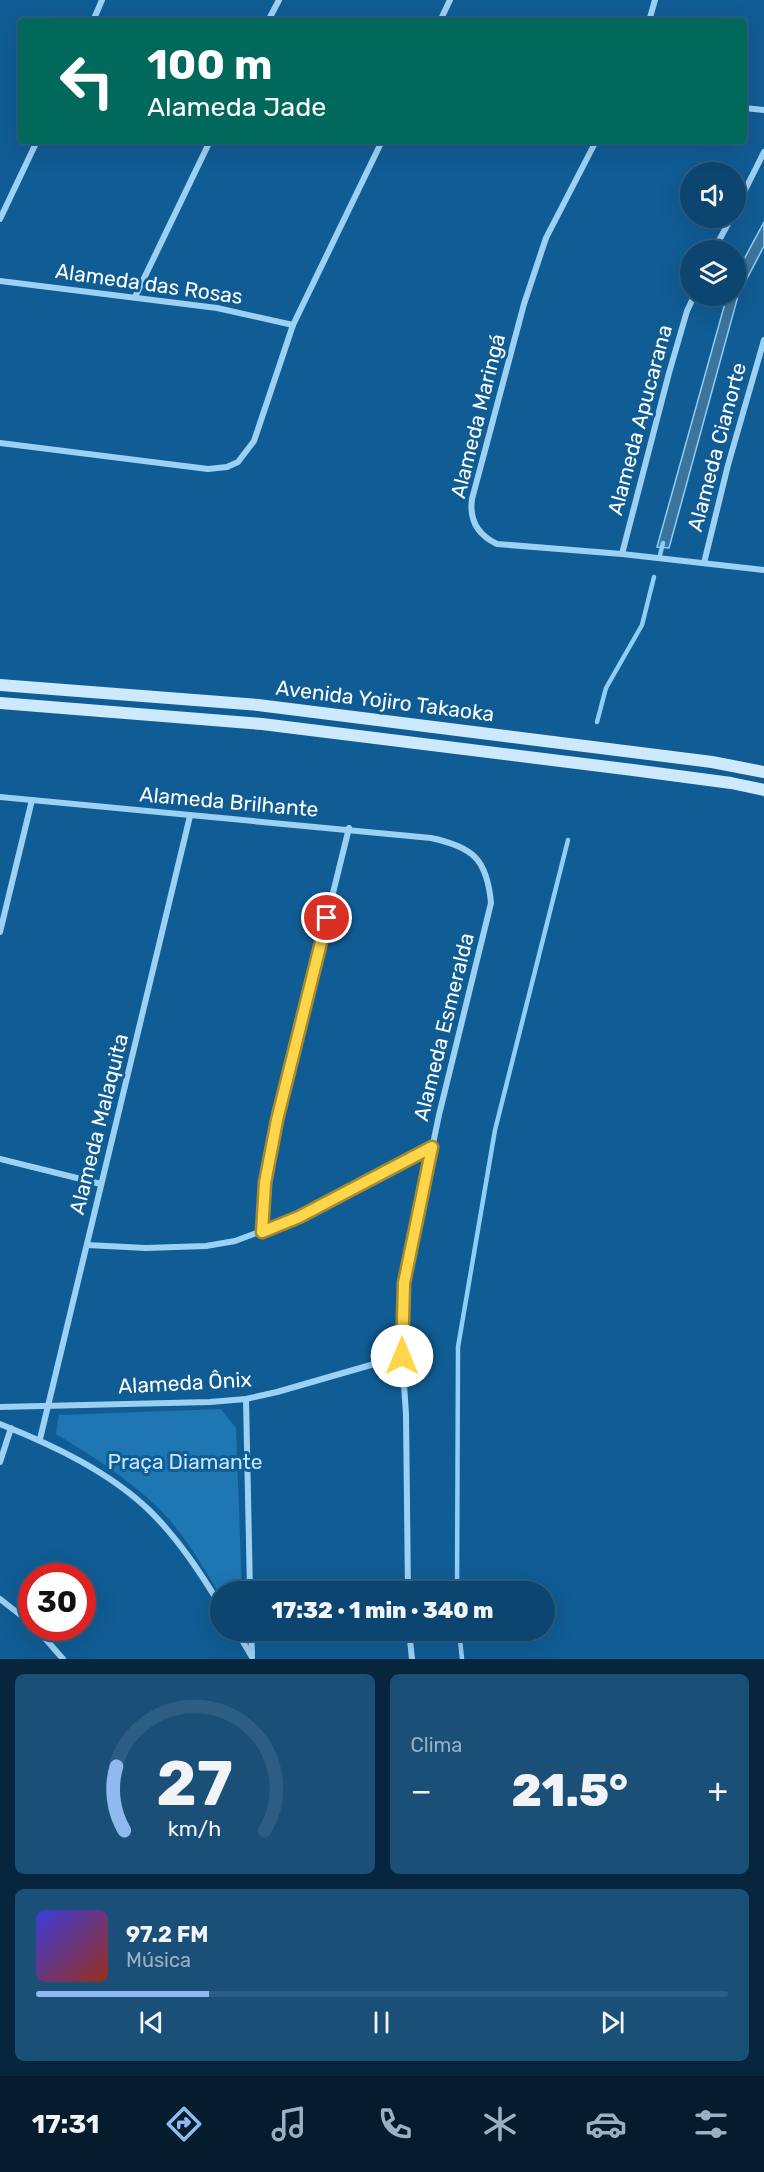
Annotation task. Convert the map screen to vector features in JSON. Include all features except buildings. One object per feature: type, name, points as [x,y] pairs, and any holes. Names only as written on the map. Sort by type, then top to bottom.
[{"type":"main road","name":"Avenida Yojiro Takaoka","points":[[0,685],[258,705],[702,761],[764,772]]},
{"type":"main road","name":"Avenida Yojiro Takaoka","points":[[0,704],[251,723],[644,771],[764,790]]},
{"type":"street","points":[[94,18],[102,0]]},
{"type":"street","points":[[270,18],[279,0]]},
{"type":"street","points":[[441,18],[450,0]]},
{"type":"street","points":[[650,18],[655,0]]},
{"type":"street","points":[[747,108],[764,110]]},
{"type":"street","points":[[0,219],[36,144]]},
{"type":"street","points":[[135,297],[209,144]]},
{"type":"street","points":[[0,443],[208,469],[227,467],[238,462],[254,441],[293,325],[381,144]]},
{"type":"street","name":"Alameda Maringá","points":[[594,144],[546,238],[524,304],[470,510],[472,518],[482,535],[497,544],[621,554],[764,570]]},
{"type":"street","points":[[746,188],[764,152]]},
{"type":"street","name":"Alameda das Rosas","points":[[0,280],[217,308],[293,325]]},
{"type":"street","name":"Alameda Apucarana","points":[[621,554],[669,373],[689,306]]},
{"type":"street","name":"Alameda Cianorte","points":[[704,563],[728,465],[764,340]]},
{"type":"street","name":"Alameda Brilhante","points":[[0,797],[190,816],[349,828],[455,843]]},
{"type":"street","points":[[0,932],[32,800]]},
{"type":"street","name":"Alameda Malaquita","points":[[40,1439],[190,816]]},
{"type":"street","points":[[262,1232],[265,1183],[277,1120],[349,828]]},
{"type":"street","name":"Alameda Esmeralda","points":[[408,1581],[406,1414],[402,1356],[404,1283],[432,1147],[491,903],[489,885],[483,868],[473,855],[455,843]]},
{"type":"street","points":[[87,1245],[146,1248],[206,1246],[235,1241],[299,1217],[432,1147]]},
{"type":"street","points":[[0,1159],[101,1184]]},
{"type":"street","name":"Alameda Ônix","points":[[0,1407],[210,1402],[246,1399],[402,1356]]},
{"type":"street","points":[[246,1399],[250,1581]]},
{"type":"street","points":[[0,1424],[40,1439],[117,1485],[150,1512],[184,1549],[210,1589]]},
{"type":"street","points":[[0,1462],[11,1428]]},
{"type":"street","points":[[0,1599],[18,1613]]},
{"type":"street","points":[[47,1641],[63,1659]]},
{"type":"street","points":[[242,1641],[252,1658]]},
{"type":"street","points":[[251,1641],[252,1658]]},
{"type":"street","points":[[410,1641],[412,1659]]},
{"type":"green space","name":"Praça Diamante","points":[[221,1409],[236,1428],[242,1581],[211,1581],[184,1539],[158,1508],[122,1477],[56,1434],[59,1415]]},
{"type":"shaded area","points":[[764,222],[764,246],[746,281],[746,256]]},
{"type":"shaded area","points":[[724,306],[735,306],[669,548],[657,547]]},
{"type":"waterway","points":[[660,555],[663,543]]},
{"type":"waterway","points":[[597,722],[606,688],[642,625],[654,577]]},
{"type":"waterway","points":[[457,1581],[458,1347],[495,1130],[568,840]]},
{"type":"waterway","points":[[460,1641],[462,1659]]},
{"type":"route","points":[[327,918],[277,1120],[265,1183],[262,1232],[299,1217],[432,1147],[404,1283],[402,1356]]}]
